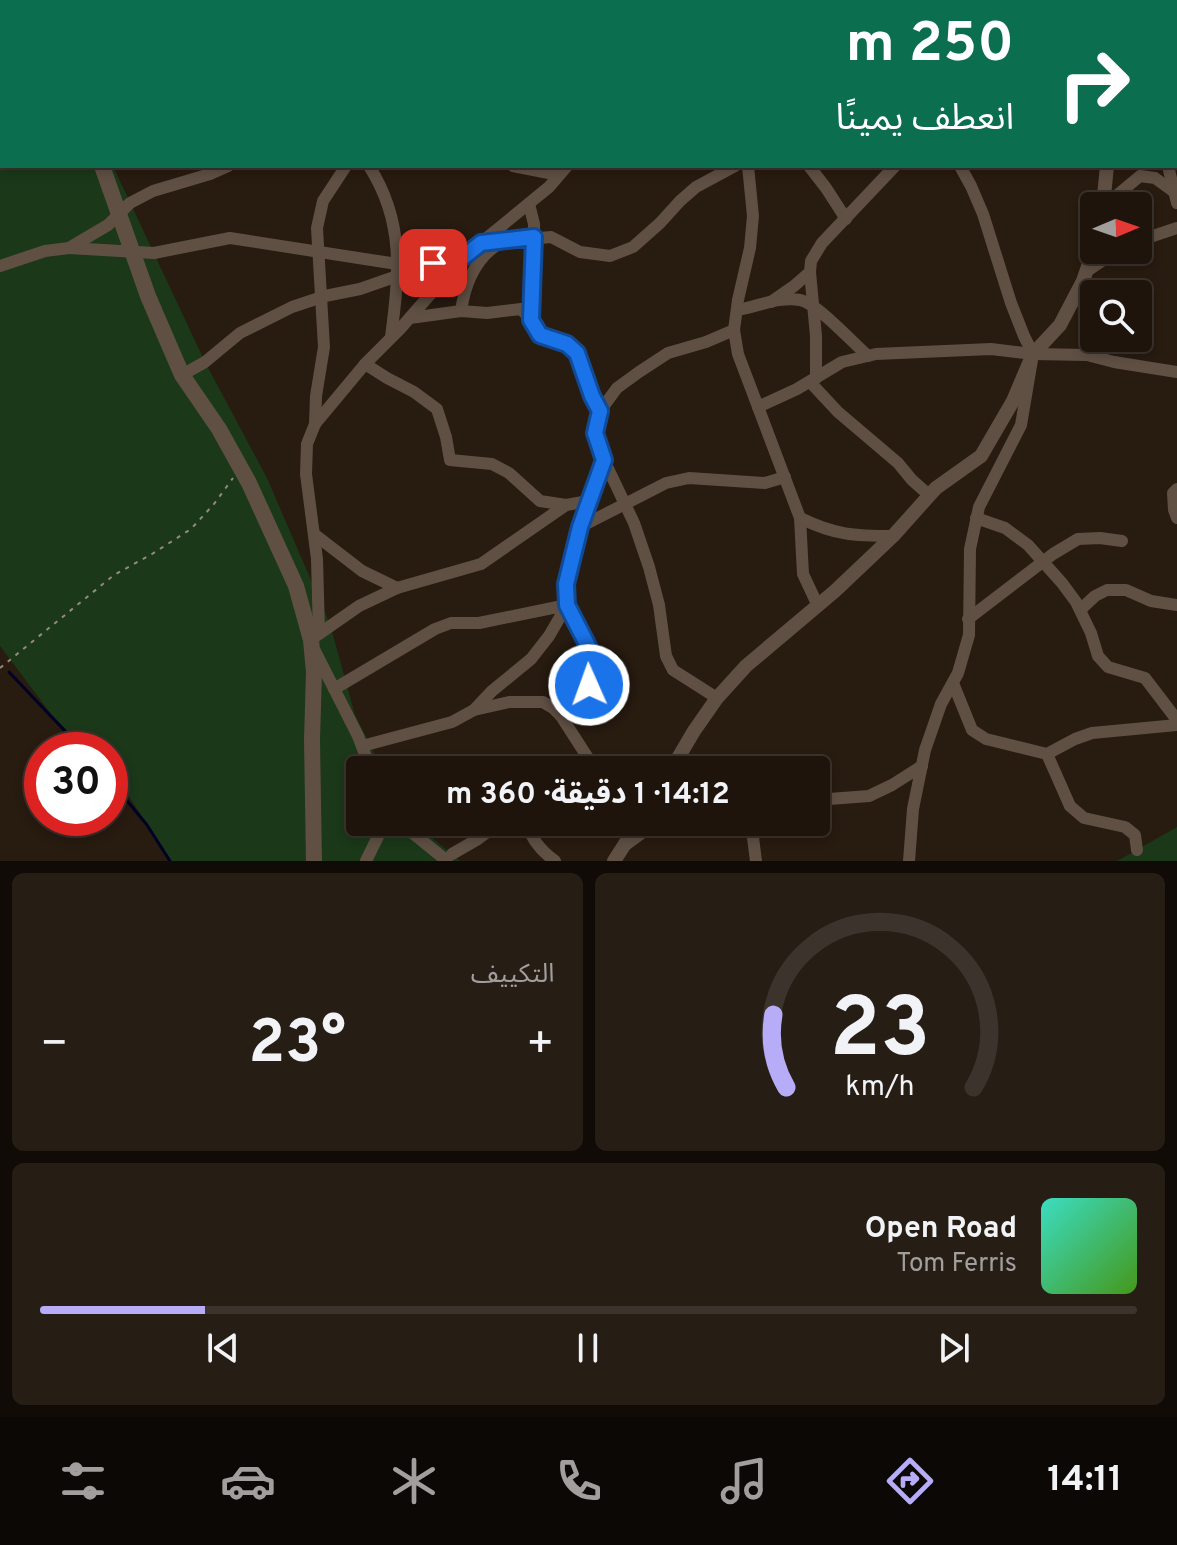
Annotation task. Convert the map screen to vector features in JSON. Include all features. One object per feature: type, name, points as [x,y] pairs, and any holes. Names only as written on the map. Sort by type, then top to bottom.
[{"type":"main road","points":[[103,168],[148,296],[182,375],[219,429],[240,468],[296,586],[315,637],[312,740],[314,861]]},
{"type":"street","points":[[62,0],[101,0]]},
{"type":"street","points":[[69,248],[90,237],[130,203],[153,191],[224,168]]},
{"type":"street","points":[[315,424],[324,347],[317,228],[323,201],[345,168]]},
{"type":"street","points":[[370,168],[391,209],[397,235],[391,337]]},
{"type":"street","points":[[533,168],[563,171]]},
{"type":"street","points":[[481,243],[551,237],[580,252],[610,256],[633,247],[696,187],[731,168]]},
{"type":"street","points":[[748,168],[753,216],[734,330],[738,354],[800,518],[803,574],[818,606]]},
{"type":"street","points":[[810,168],[846,219]]},
{"type":"street","points":[[893,168],[822,243],[811,261],[816,336],[813,380],[838,412],[898,463],[929,495]]},
{"type":"street","points":[[909,861],[913,809],[925,750],[941,704],[958,673],[969,635],[970,549],[976,518],[1021,425],[1033,354],[1011,303],[983,214],[961,168]]},
{"type":"street","points":[[1104,192],[1107,168]]},
{"type":"street","points":[[1169,168],[1176,197]]},
{"type":"street","points":[[366,756],[334,689],[315,637],[319,597],[306,474],[307,444],[315,424],[461,259],[549,187],[563,171]]},
{"type":"street","points":[[1120,192],[1140,176],[1155,178],[1176,197]]},
{"type":"street","points":[[529,204],[534,224],[531,320]]},
{"type":"street","points":[[1152,236],[1177,228]]},
{"type":"street","points":[[0,266],[45,251],[69,248],[154,253],[230,238],[317,251],[397,271]]},
{"type":"street","points":[[461,311],[464,292],[485,252],[506,239]]},
{"type":"street","points":[[182,375],[205,362],[240,333],[292,307],[320,297],[360,289],[397,271],[461,259]]},
{"type":"street","points":[[679,756],[717,698],[746,666],[818,606],[893,536],[936,488],[981,456],[1013,401],[1033,354],[1060,325],[1089,264]]},
{"type":"street","points":[[1087,271],[1097,264]]},
{"type":"street","points":[[771,302],[810,272]]},
{"type":"street","points":[[737,310],[771,302],[802,300],[824,314],[868,356]]},
{"type":"street","points":[[410,318],[461,311],[487,313],[521,309],[540,335],[567,344],[577,353],[600,411]]},
{"type":"street","points":[[717,698],[673,670],[666,656],[659,605],[649,567],[634,523],[604,460],[595,433],[600,411],[617,388],[668,353],[734,330]]},
{"type":"street","points":[[758,407],[842,362],[876,354],[991,349],[1087,355],[1177,372]]},
{"type":"street","points":[[365,364],[437,409],[450,460],[492,464],[509,473],[540,501],[566,505],[589,501]]},
{"type":"street","points":[[561,716],[583,705],[589,685],[592,663],[588,646],[567,605],[566,584],[580,527],[604,460]]},
{"type":"street","points":[[580,527],[666,483],[689,478],[765,483],[785,477]]},
{"type":"street","points":[[1177,489],[1173,493],[1177,518]]},
{"type":"street","points":[[315,637],[359,606],[397,588],[481,564],[566,505]]},
{"type":"street","points":[[800,518],[821,528],[856,536],[893,536]]},
{"type":"street","points":[[953,683],[972,730],[986,739],[1047,754],[1092,733],[1177,722],[1145,678],[1108,667],[1098,656],[1080,610],[1062,583],[1028,545],[1005,528],[976,518]]},
{"type":"street","points":[[314,534],[362,571],[397,588]]},
{"type":"street","points":[[968,619],[1078,539],[1122,541]]},
{"type":"street","points":[[1080,610],[1107,590],[1126,590],[1151,601],[1177,605]]},
{"type":"street","points":[[334,689],[451,623],[479,623],[567,605]]},
{"type":"street","points":[[474,710],[531,659],[567,605]]},
{"type":"street","points":[[362,746],[452,722],[474,710],[509,702],[543,702],[561,716],[587,756]]},
{"type":"street","points":[[1047,754],[1070,806],[1084,818],[1125,827],[1135,835],[1137,850]]},
{"type":"street","points":[[830,799],[869,796],[922,766]]},
{"type":"street","points":[[366,861],[378,836]]},
{"type":"street","points":[[418,836],[449,858],[482,836]]},
{"type":"street","points":[[532,836],[542,852],[555,861]]},
{"type":"street","points":[[618,855],[630,836]]},
{"type":"street","points":[[618,855],[640,836]]},
{"type":"street","points":[[753,836],[756,861]]},
{"type":"path","points":[[0,668],[114,575],[191,529],[240,468]]},
{"type":"green space","points":[[0,168],[114,168],[205,362],[267,478],[330,624],[355,715],[376,756],[346,756],[346,836],[430,836],[460,861],[171,861],[128,795],[128,732],[68,732],[51,714],[0,646]]},
{"type":"green space","points":[[1177,827],[1177,861],[1116,861],[1119,860]]},
{"type":"waterway","points":[[9,672],[66,732]]},
{"type":"waterway","points":[[128,802],[170,861]]},
{"type":"route","points":[[433,263],[461,259],[481,243],[534,237],[531,320],[540,335],[567,344],[577,353],[600,411],[595,433],[604,460],[580,527],[566,584],[567,605],[588,646],[592,663],[589,685]]}]
